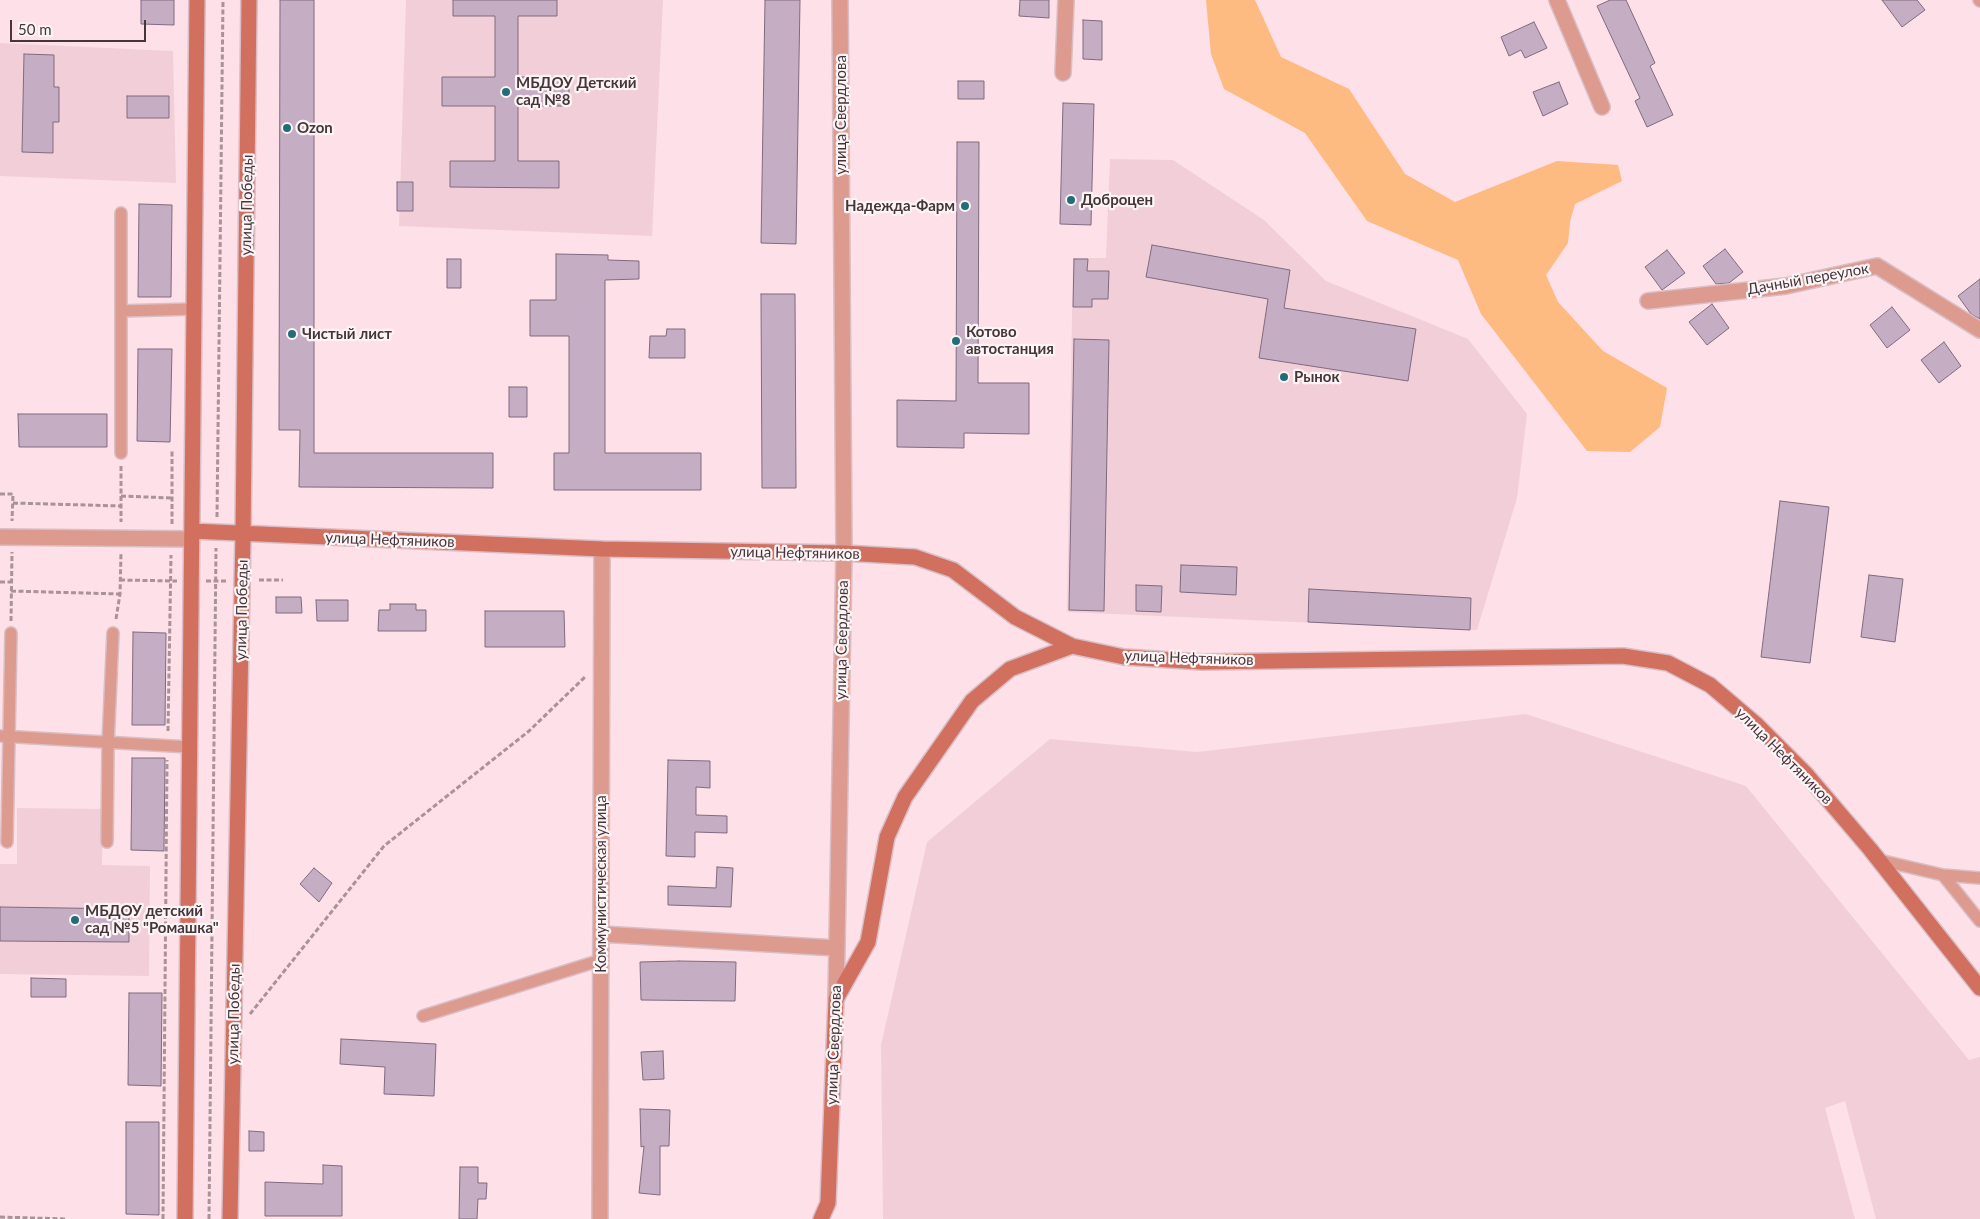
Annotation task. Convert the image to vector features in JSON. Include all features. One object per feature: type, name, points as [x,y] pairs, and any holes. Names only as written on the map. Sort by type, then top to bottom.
[{"type":"street","points":[[185,1219],[197,0]]},
{"type":"street","name":"улица Победы","points":[[230,1219],[243,534],[249,0]]},
{"type":"street","name":"улица Свердлова","points":[[821,1219],[828,1203],[836,999],[844,553],[840,0]]},
{"type":"street","points":[[1063,73],[1066,0]]},
{"type":"street","points":[[1557,0],[1602,107]]},
{"type":"street","name":"Дачный переулок","points":[[1648,301],[1786,286],[1877,266],[1980,330]]},
{"type":"street","name":"улица Нефтяников","points":[[192,535],[216,533],[602,549],[844,553],[915,557],[952,570],[1014,617],[1072,646],[1124,657],[1202,662],[1623,656],[1668,663],[1710,686],[1757,725],[1806,774],[1879,860],[1980,988]]},
{"type":"street","points":[[6,537],[171,539],[192,535]]},
{"type":"street","name":"Коммунистическая улица","points":[[600,1219],[602,549]]},
{"type":"street","points":[[836,999],[868,942],[887,837],[905,797],[972,701],[1010,669],[1072,646]]},
{"type":"street","points":[[601,934],[836,948]]},
{"type":"lane","points":[[120,213],[121,453]]},
{"type":"lane","points":[[120,311],[194,309]]},
{"type":"lane","points":[[6,842],[4,736],[11,633]]},
{"type":"lane","points":[[106,842],[113,633]]},
{"type":"lane","points":[[4,736],[190,747]]},
{"type":"lane","points":[[1879,860],[1943,875],[1980,878]]},
{"type":"lane","points":[[1943,875],[1980,922]]},
{"type":"lane","points":[[422,1016],[600,960]]},
{"type":"path","points":[[209,1219],[223,0]]},
{"type":"path","points":[[163,1219],[172,449]]},
{"type":"path","points":[[0,494],[13,494],[6,537],[12,582],[11,633]]},
{"type":"path","points":[[121,496],[172,498]]},
{"type":"path","points":[[13,503],[121,506]]},
{"type":"path","points":[[0,582],[12,582]]},
{"type":"path","points":[[11,591],[120,594]]},
{"type":"path","points":[[248,1018],[384,846],[529,731],[568,691],[601,663]]},
{"type":"path","points":[[0,1217],[66,1219]]},
{"type":"shaded area","points":[[406,0],[663,0],[652,236],[399,226]]},
{"type":"shaded area","points":[[1206,0],[1255,0],[1281,57],[1349,89],[1405,174],[1455,202],[1557,161],[1618,165],[1622,181],[1575,204],[1570,222],[1568,243],[1546,275],[1558,302],[1603,351],[1667,388],[1660,427],[1630,452],[1587,451],[1481,314],[1458,260],[1367,221],[1305,133],[1224,89],[1211,54]]},
{"type":"shaded area","points":[[0,43],[173,51],[176,183],[0,176]]},
{"type":"shaded area","name":"Рынок","points":[[1110,159],[1173,160],[1264,220],[1326,281],[1468,339],[1527,414],[1517,498],[1477,630],[1067,612],[1073,258],[1106,258]]},
{"type":"shaded area","points":[[1526,714],[1746,786],[1969,1060],[1980,1057],[1980,1219],[1876,1219],[1845,1101],[1825,1108],[1855,1219],[883,1219],[881,1045],[927,842],[1050,739],[1197,752]]},
{"type":"shaded area","name":"МБДОУ детский сад №5 \"Ромашка\"","points":[[17,808],[103,809],[102,865],[150,866],[149,976],[0,974],[0,864],[17,864]]},
{"type":"building","points":[[141,0],[174,0],[174,25],[141,24]]},
{"type":"building","points":[[280,0],[314,0],[314,453],[493,453],[493,488],[299,487],[300,430],[279,430]]},
{"type":"building","name":"МБДОУ Детский сад №8","points":[[453,0],[557,0],[557,16],[518,16],[518,77],[569,77],[569,106],[518,106],[518,161],[559,161],[559,188],[450,187],[450,161],[495,161],[495,106],[442,106],[442,77],[495,77],[495,16],[453,16]]},
{"type":"building","points":[[765,0],[800,0],[796,244],[761,243]]},
{"type":"building","points":[[1020,0],[1049,0],[1049,18],[1019,16]]},
{"type":"building","points":[[1610,0],[1626,0],[1655,63],[1650,66],[1673,115],[1647,127],[1635,101],[1640,98],[1597,6]]},
{"type":"building","points":[[1882,0],[1917,0],[1925,10],[1902,27]]},
{"type":"building","points":[[1083,20],[1102,21],[1102,60],[1083,59]]},
{"type":"building","points":[[1534,22],[1547,48],[1525,58],[1521,50],[1509,56],[1501,37]]},
{"type":"building","points":[[24,54],[54,55],[54,87],[59,87],[59,122],[53,122],[53,153],[22,152]]},
{"type":"building","points":[[958,81],[984,81],[984,99],[958,99]]},
{"type":"building","points":[[1559,82],[1568,104],[1543,116],[1533,92]]},
{"type":"building","points":[[127,96],[169,96],[169,118],[127,118]]},
{"type":"building","points":[[1063,103],[1094,104],[1091,225],[1060,224]]},
{"type":"building","points":[[957,142],[979,142],[978,383],[1029,383],[1029,434],[964,433],[964,448],[897,447],[897,400],[956,401]]},
{"type":"building","points":[[397,182],[413,182],[413,211],[397,211]]},
{"type":"building","points":[[139,204],[172,205],[171,297],[138,297]]},
{"type":"building","points":[[1152,245],[1290,270],[1284,308],[1416,329],[1408,381],[1259,358],[1268,299],[1146,277]]},
{"type":"building","points":[[1725,249],[1743,272],[1729,283],[1716,284],[1703,266]]},
{"type":"building","points":[[1667,250],[1685,273],[1662,290],[1645,267]]},
{"type":"building","points":[[556,254],[608,255],[608,260],[639,261],[639,279],[605,280],[605,453],[701,453],[701,490],[554,490],[554,453],[569,453],[569,336],[530,336],[530,300],[556,300]]},
{"type":"building","points":[[447,259],[461,259],[461,288],[447,288]]},
{"type":"building","points":[[1074,259],[1088,259],[1087,271],[1109,271],[1108,299],[1092,299],[1092,307],[1073,307]]},
{"type":"building","points":[[1980,279],[1980,319],[1971,314],[1958,296]]},
{"type":"building","points":[[761,294],[795,294],[796,488],[762,488]]},
{"type":"building","points":[[1712,304],[1729,328],[1707,345],[1689,322]]},
{"type":"building","points":[[1892,307],[1910,330],[1887,348],[1870,325]]},
{"type":"building","points":[[667,329],[685,329],[685,358],[649,358],[650,336],[666,336]]},
{"type":"building","points":[[1074,339],[1109,340],[1104,611],[1069,610]]},
{"type":"building","points":[[1944,342],[1961,366],[1939,383],[1921,360]]},
{"type":"building","points":[[138,349],[172,349],[170,442],[137,441]]},
{"type":"building","points":[[509,387],[527,387],[527,417],[509,417]]},
{"type":"building","points":[[18,414],[107,414],[107,447],[19,447]]},
{"type":"building","points":[[1780,501],[1829,507],[1810,663],[1761,657]]},
{"type":"building","points":[[1181,565],[1237,567],[1236,595],[1180,592]]},
{"type":"building","points":[[1869,575],[1903,579],[1895,642],[1861,637]]},
{"type":"building","points":[[1136,585],[1162,586],[1161,612],[1136,611]]},
{"type":"building","points":[[1309,589],[1471,598],[1470,630],[1308,622]]},
{"type":"building","points":[[276,597],[301,597],[302,613],[276,613]]},
{"type":"building","points":[[316,600],[348,600],[348,621],[317,621]]},
{"type":"building","points":[[390,604],[416,604],[416,610],[426,610],[426,631],[378,631],[379,610],[390,610]]},
{"type":"building","points":[[485,611],[564,611],[565,647],[485,647]]},
{"type":"building","points":[[133,632],[166,633],[165,725],[132,725]]},
{"type":"building","points":[[132,758],[165,758],[164,851],[131,850]]},
{"type":"building","points":[[668,760],[710,761],[710,788],[696,787],[696,815],[727,816],[727,833],[695,832],[695,857],[666,856]]},
{"type":"building","points":[[717,867],[733,868],[731,907],[668,905],[668,886],[716,888]]},
{"type":"building","points":[[314,868],[332,883],[319,902],[300,884]]},
{"type":"building","points":[[0,907],[129,909],[129,942],[0,941]]},
{"type":"building","points":[[640,962],[736,962],[735,1001],[641,1000]]},
{"type":"building","points":[[31,978],[66,979],[66,997],[31,997]]},
{"type":"building","points":[[129,993],[162,993],[161,1086],[128,1085]]},
{"type":"building","points":[[341,1039],[436,1044],[434,1096],[384,1094],[385,1067],[340,1064]]},
{"type":"building","points":[[663,1051],[664,1079],[643,1080],[641,1052]]},
{"type":"building","points":[[640,1109],[670,1110],[669,1146],[660,1146],[660,1195],[639,1193],[644,1146],[641,1147]]},
{"type":"building","points":[[126,1122],[159,1122],[159,1215],[126,1214]]},
{"type":"building","points":[[249,1131],[264,1132],[264,1151],[249,1151]]},
{"type":"building","points":[[323,1165],[342,1166],[342,1216],[265,1216],[265,1182],[323,1184]]},
{"type":"building","points":[[460,1167],[478,1167],[478,1183],[487,1183],[486,1199],[478,1199],[477,1219],[459,1219]]},
{"type":"place","name":"МБДОУ Детский сад №8","points":[[506,92]]},
{"type":"place","name":"Ozon","points":[[287,128]]},
{"type":"place","name":"Доброцен","points":[[1071,200]]},
{"type":"place","name":"Надежда-Фарм","points":[[965,206]]},
{"type":"place","name":"Чистый лист","points":[[292,334]]},
{"type":"place","name":"Котово автостанция","points":[[956,341]]},
{"type":"place","name":"Рынок","points":[[1284,377]]},
{"type":"place","name":"МБДОУ детский сад №5 \"Ромашка\"","points":[[75,920]]}]
